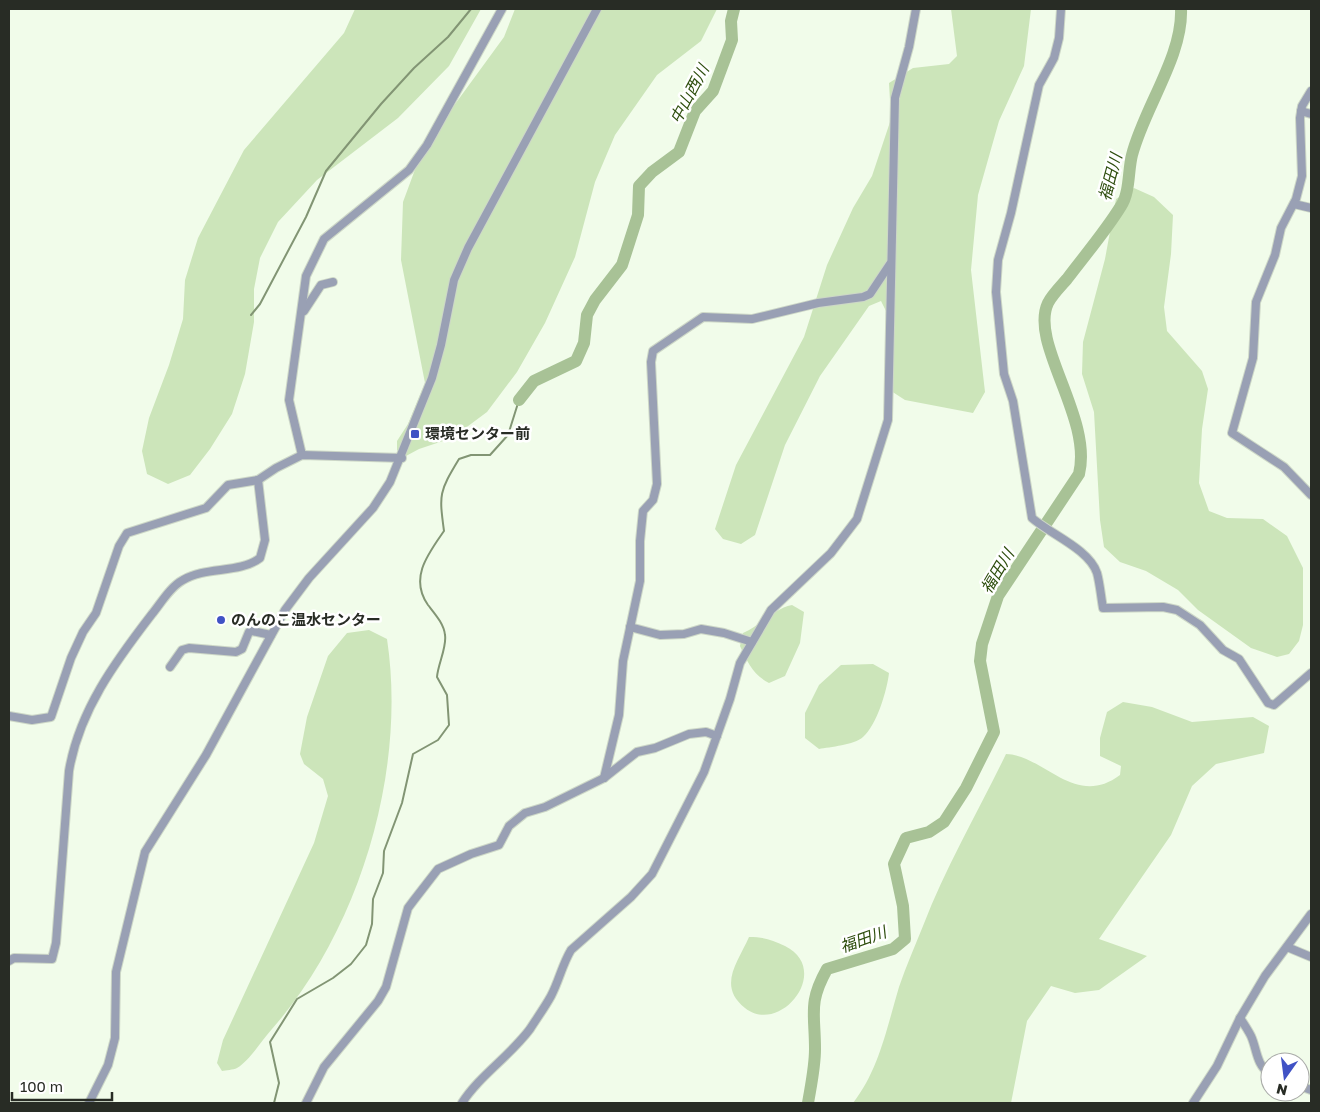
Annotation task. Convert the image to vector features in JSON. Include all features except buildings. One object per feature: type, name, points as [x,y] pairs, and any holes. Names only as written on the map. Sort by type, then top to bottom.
[{"type":"street","points":[[302,455],[289,400],[306,276],[324,240],[409,170],[427,145],[502,9]]},
{"type":"street","points":[[89,1103],[108,1065],[114,1045],[116,972],[145,852],[206,755],[271,635],[298,591],[373,508],[390,482],[402,458],[434,370],[458,272],[468,248],[597,9]]},
{"type":"street","points":[[462,1103],[468,1094],[512,1052],[530,1028],[552,995],[564,961],[571,950],[631,897],[652,874],[704,772],[740,663],[752,642],[771,610],[830,553],[857,519],[888,420],[895,170],[895,98],[909,47],[916,9]]},
{"type":"street","points":[[1061,9],[1056,51],[1039,85],[1011,213],[998,260],[996,292],[1004,374],[1013,400],[1032,518],[1072,545],[1089,561],[1097,572],[1103,608],[1163,607],[1177,610],[1200,625],[1223,650],[1239,660],[1268,703],[1274,705],[1311,673]]},
{"type":"street","points":[[1311,91],[1301,111],[1302,176],[1294,204],[1281,228],[1275,255],[1256,302],[1253,358],[1232,433],[1284,467],[1311,495]]},
{"type":"street","points":[[1301,111],[1311,114]]},
{"type":"street","points":[[1294,204],[1311,208]]},
{"type":"street","points":[[604,778],[619,715],[623,661],[640,581],[640,541],[643,511],[653,500],[657,484],[652,351],[703,317],[752,319],[811,304],[863,297],[870,294],[891,262]]},
{"type":"street","points":[[302,315],[321,284],[333,282]]},
{"type":"street","points":[[9,716],[32,720],[51,717],[71,658],[83,632],[96,614],[118,546],[127,533],[206,508],[228,486],[258,480],[276,468],[302,455],[402,458]]},
{"type":"street","points":[[9,961],[14,958],[52,959],[56,943],[69,771],[74,745],[95,695],[133,638],[174,587],[183,580],[202,573],[245,566],[260,558],[266,540],[258,480]]},
{"type":"street","points":[[630,627],[660,635],[684,634],[701,629],[724,633],[752,642]]},
{"type":"street","points":[[170,666],[182,650],[189,648],[236,652],[242,649],[249,632],[271,635]]},
{"type":"street","points":[[306,1103],[324,1067],[378,1001],[386,987],[408,908],[438,869],[471,854],[498,845],[509,826],[525,813],[546,806],[604,778],[637,752],[655,748],[689,734],[706,732],[717,736]]},
{"type":"street","points":[[1194,1103],[1218,1066],[1240,1018],[1265,976],[1311,914]]},
{"type":"street","points":[[1287,947],[1311,957]]},
{"type":"street","points":[[1240,1018],[1252,1037],[1260,1062]]},
{"type":"green space","points":[[355,9],[481,9],[449,66],[398,118],[317,180],[278,222],[260,258],[254,289],[254,322],[245,374],[232,414],[210,449],[190,475],[168,484],[147,474],[142,451],[149,418],[169,365],[183,319],[185,280],[198,238],[244,150],[344,33]]},
{"type":"green space","points":[[515,9],[717,9],[701,41],[657,75],[615,135],[595,182],[575,257],[545,323],[517,372],[487,412],[452,438],[419,449],[406,456],[397,450],[397,441],[408,424],[425,383],[401,260],[403,202],[423,148],[504,37]]},
{"type":"green space","points":[[951,9],[1031,9],[1024,66],[999,121],[978,195],[971,270],[985,392],[973,413],[905,400],[888,389],[888,315],[881,301],[869,306],[820,376],[785,445],[755,535],[741,544],[723,539],[715,529],[736,465],[804,337],[827,265],[853,208],[872,176],[891,119],[889,83],[913,68],[949,64],[957,56]]},
{"type":"green space","points":[[1134,188],[1154,197],[1173,215],[1171,254],[1164,307],[1167,331],[1202,371],[1208,389],[1202,429],[1199,483],[1209,511],[1227,518],[1263,519],[1287,536],[1303,568],[1303,625],[1299,641],[1289,654],[1277,657],[1251,648],[1198,610],[1178,590],[1146,571],[1120,562],[1104,547],[1100,520],[1094,412],[1082,374],[1083,342],[1105,259],[1116,199]]},
{"type":"green space","points":[[792,605],[804,612],[800,643],[785,676],[769,683],[755,672],[745,657],[740,646],[743,633],[779,610]]},
{"type":"green space","points":[[369,630],[387,639],[391,689],[390,741],[383,794],[370,846],[352,896],[330,944],[303,989],[247,1060],[237,1068],[222,1071],[217,1063],[223,1040],[314,843],[328,796],[323,779],[304,764],[300,754],[307,717],[328,656],[347,633]]},
{"type":"green space","points":[[873,664],[889,673],[884,698],[868,732],[854,742],[819,749],[805,738],[805,713],[819,685],[841,665]]},
{"type":"green space","points":[[1123,702],[1152,707],[1192,722],[1253,717],[1269,726],[1264,753],[1216,764],[1192,786],[1171,835],[1099,939],[1147,956],[1099,990],[1075,993],[1051,986],[1027,1021],[1011,1103],[853,1103],[876,1062],[899,987],[932,904],[1006,754],[1034,762],[1074,784],[1089,786],[1104,784],[1120,775],[1121,766],[1100,756],[1100,738],[1107,712]]},
{"type":"green space","points":[[749,937],[768,939],[785,946],[798,957],[804,970],[803,984],[796,996],[786,1007],[773,1014],[759,1014],[745,1008],[732,991],[732,974]]},
{"type":"waterway","points":[[251,315],[260,304],[306,217],[326,171],[381,104],[414,68],[448,37],[471,9]]},
{"type":"waterway","name":"中山西川","points":[[519,400],[534,381],[576,361],[584,343],[587,315],[595,300],[622,265],[638,215],[639,186],[652,172],[679,152],[695,111],[713,91],[732,40],[731,21],[734,9]]},
{"type":"waterway","name":"福田川","points":[[808,1103],[815,1056],[815,1000],[827,969],[893,949],[905,939],[903,906],[894,864],[906,838],[929,832],[944,822],[966,788],[994,732],[980,661],[982,644],[998,596],[1079,474],[1081,452],[1077,429],[1047,339],[1044,320],[1048,303],[1102,234],[1124,201],[1132,155],[1176,45],[1181,9]]},
{"type":"waterway","points":[[274,1103],[279,1083],[270,1042],[297,999],[333,978],[351,964],[366,945],[372,924],[373,899],[383,873],[384,851],[402,803],[413,754],[438,740],[449,725],[447,695],[437,677],[445,645],[444,631],[439,619],[428,605],[420,585],[423,566],[432,548],[444,531],[441,509],[444,487],[459,459],[471,455],[490,455],[508,435],[519,400]]},
{"type":"place","name":"環境センター前","points":[[415,434]]},
{"type":"place","name":"のんのこ温水センター","points":[[221,620]]}]
